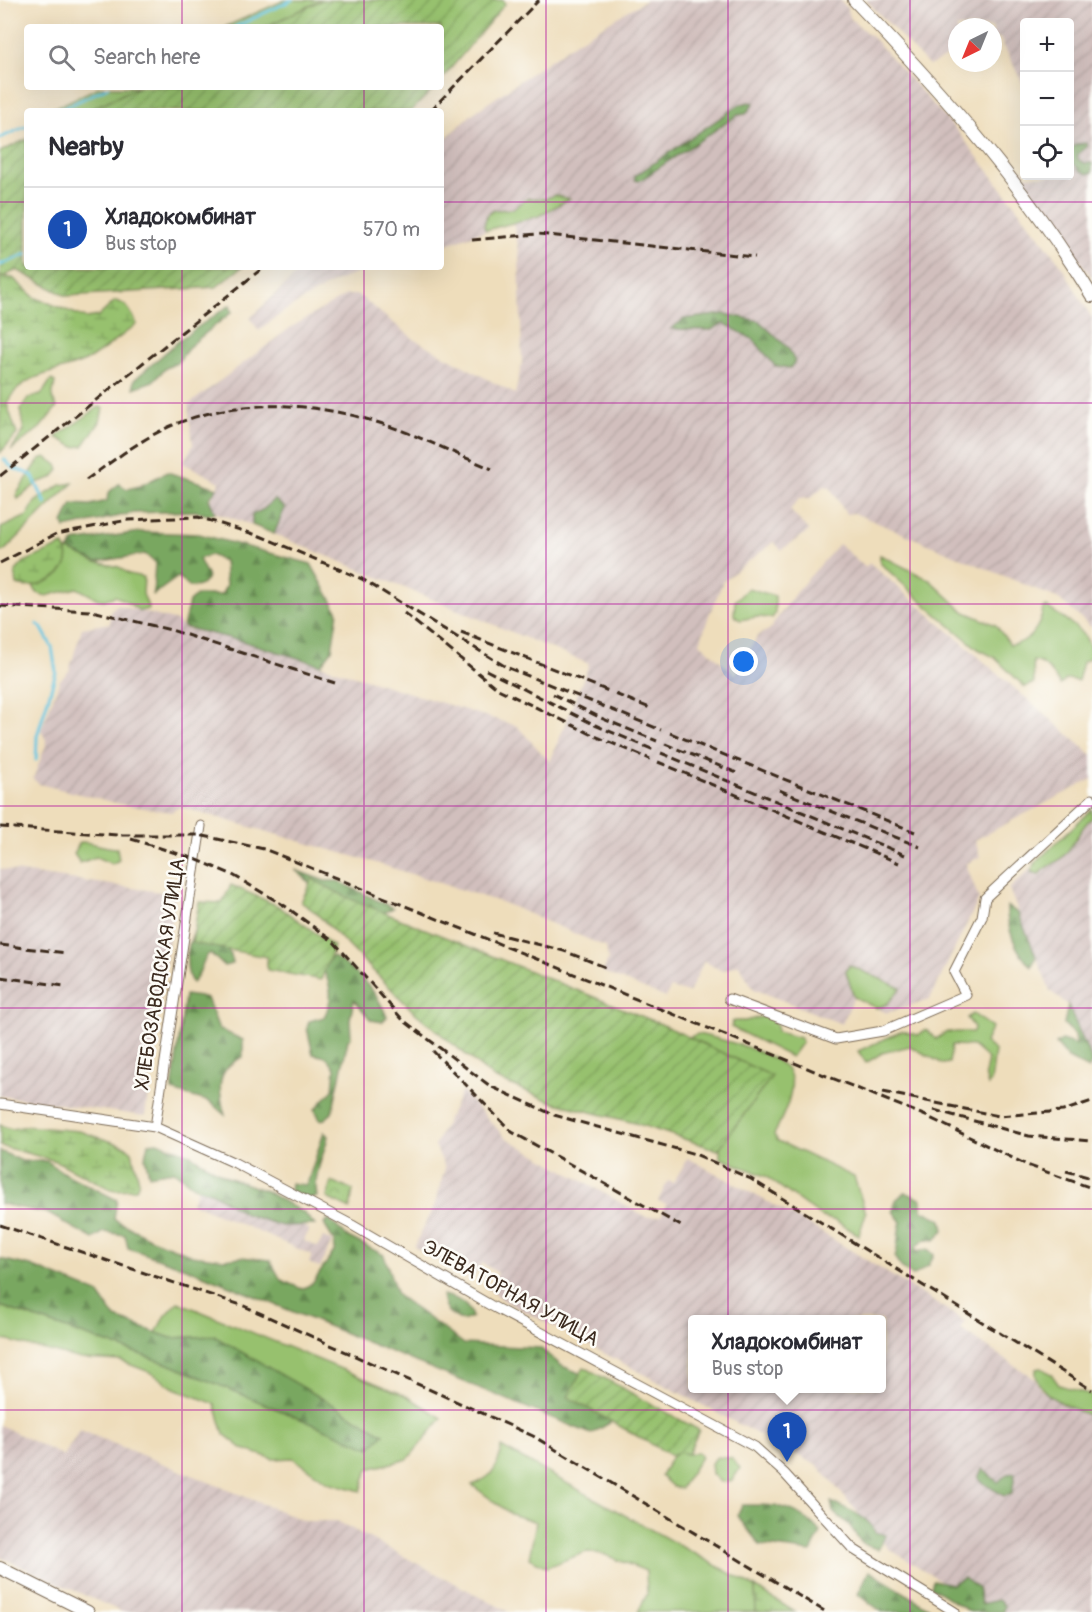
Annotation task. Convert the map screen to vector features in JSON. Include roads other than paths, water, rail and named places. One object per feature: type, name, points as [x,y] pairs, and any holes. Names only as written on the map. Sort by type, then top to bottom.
[{"type":"main road","points":[[854,0],[932,83],[1023,192],[1092,296]]},
{"type":"main road","points":[[0,1568],[88,1612]]},
{"type":"street","points":[[729,999],[836,1039],[883,1031],[966,995],[954,972],[982,917],[985,898],[1092,799]]},
{"type":"street","name":"ХЛЕБОЗАВОДСКАЯ УЛИЦА","points":[[155,1127],[201,826]]},
{"type":"street","name":"ЭЛЕВАТОРНАЯ УЛИЦА","points":[[0,1104],[155,1127],[236,1163],[352,1225],[490,1305],[755,1447],[784,1473],[853,1549],[956,1612]]},
{"type":"waterway","points":[[241,24],[292,0]]},
{"type":"waterway","points":[[64,108],[102,90]]},
{"type":"waterway","points":[[0,138],[24,127]]},
{"type":"waterway","points":[[0,265],[24,255]]},
{"type":"waterway","points":[[4,459],[13,468],[32,475],[46,504]]},
{"type":"waterway","points":[[36,760],[37,736],[56,672],[52,647],[37,624]]},
{"type":"railway","points":[[433,108],[539,0]]},
{"type":"railway","points":[[472,240],[538,234],[755,257]]},
{"type":"railway","points":[[0,476],[260,270]]},
{"type":"railway","points":[[86,480],[142,441],[177,424],[204,415],[260,406],[317,409],[373,421],[418,437],[492,469]]},
{"type":"railway","points":[[0,563],[56,534],[128,520],[198,517],[260,536],[362,579],[506,667],[605,707]]},
{"type":"railway","points":[[0,606],[92,611],[171,630],[335,683]]},
{"type":"railway","points":[[404,613],[498,689],[595,736],[650,759]]},
{"type":"railway","points":[[461,632],[611,692]]},
{"type":"railway","points":[[486,670],[595,725],[654,750]]},
{"type":"railway","points":[[553,694],[601,718],[657,741]]},
{"type":"railway","points":[[615,694],[650,708]]},
{"type":"railway","points":[[610,709],[661,730]]},
{"type":"railway","points":[[670,733],[915,832]]},
{"type":"railway","points":[[665,744],[737,773]]},
{"type":"railway","points":[[661,753],[905,855]]},
{"type":"railway","points":[[658,762],[899,863]]},
{"type":"railway","points":[[779,790],[920,847]]},
{"type":"railway","points":[[0,827],[117,835],[199,835],[264,849],[926,1116],[1027,1165],[1092,1188]]},
{"type":"railway","points":[[131,839],[195,859],[231,874],[285,906],[334,942],[403,1020],[490,1086],[554,1115],[695,1154],[751,1179],[1092,1390]]},
{"type":"railway","points":[[493,933],[564,951],[605,967]]},
{"type":"railway","points":[[0,945],[67,953]]},
{"type":"railway","points":[[0,977],[65,986]]},
{"type":"railway","points":[[433,1051],[512,1132],[681,1226]]},
{"type":"railway","points":[[883,1092],[999,1116],[1063,1111],[1092,1101]]},
{"type":"railway","points":[[934,1110],[1029,1136],[1092,1141]]},
{"type":"railway","points":[[1066,1171],[1092,1178]]},
{"type":"railway","points":[[0,1225],[244,1306],[533,1436],[826,1612]]},
{"type":"place","name":"Хладокомбинат","points":[[787,1462]]}]
